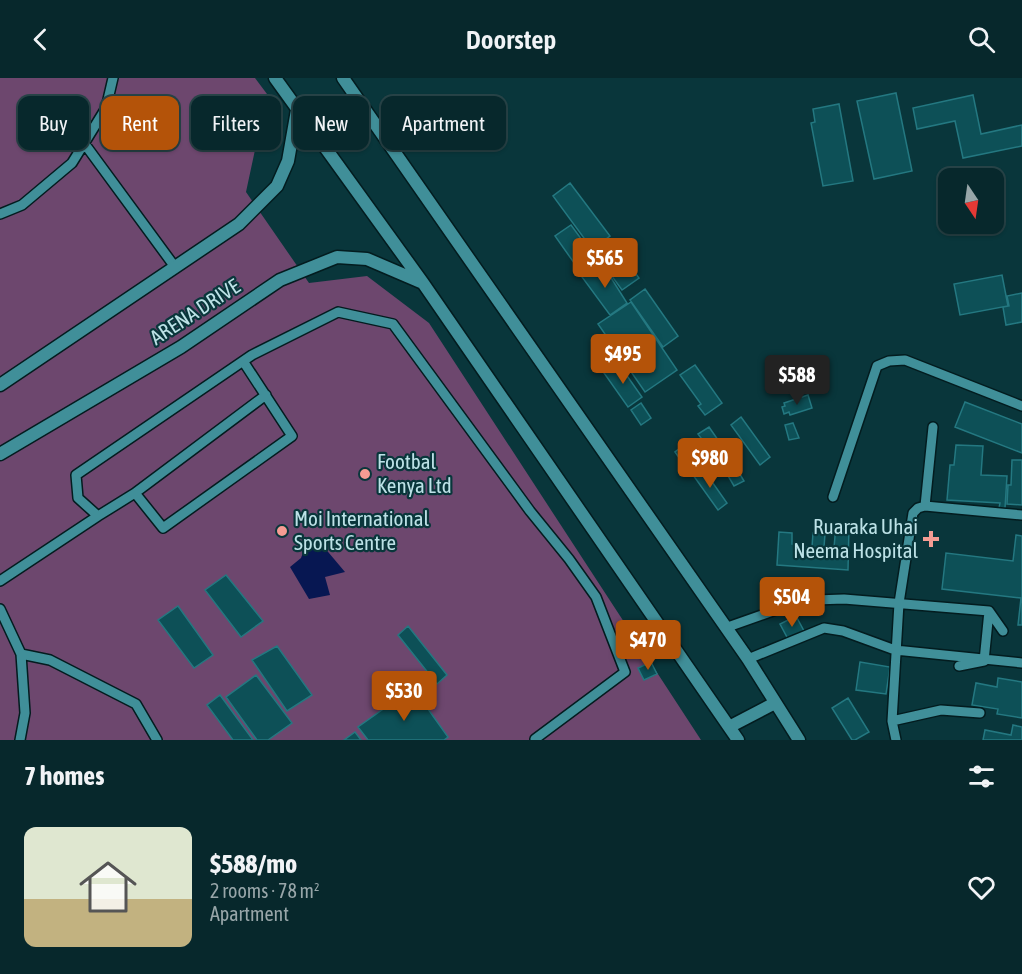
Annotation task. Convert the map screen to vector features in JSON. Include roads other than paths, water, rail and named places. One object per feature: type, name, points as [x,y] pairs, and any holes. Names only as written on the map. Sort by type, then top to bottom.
[{"type":"street","points":[[275,78],[293,104]]},
{"type":"street","points":[[343,78],[748,659],[799,740]]},
{"type":"street","points":[[0,386],[239,224],[277,186],[288,161],[293,133]]},
{"type":"street","points":[[326,150],[423,283],[738,740]]},
{"type":"street","name":"ARENA DRIVE","points":[[0,454],[181,347],[280,280],[299,272],[337,257],[367,260],[423,283]]},
{"type":"street","points":[[729,727],[775,703]]},
{"type":"lane","points":[[89,135],[106,108],[112,78]]},
{"type":"lane","points":[[0,214],[22,205],[72,163],[80,150]]},
{"type":"lane","points":[[89,150],[176,267]]},
{"type":"lane","points":[[98,516],[78,498],[76,476],[243,361],[338,312],[393,324],[596,597],[625,672],[535,739]]},
{"type":"lane","points":[[834,497],[877,366],[889,361],[906,360],[1022,406]]},
{"type":"lane","points":[[135,493],[163,528],[292,436],[243,361]]},
{"type":"lane","points":[[0,581],[135,493],[266,395]]},
{"type":"lane","points":[[925,506],[933,427]]},
{"type":"lane","points":[[896,740],[892,721],[895,650],[899,603],[913,513],[925,506],[1022,515]]},
{"type":"lane","points":[[725,628],[790,605],[815,600],[844,599],[989,611],[1003,631]]},
{"type":"lane","points":[[0,609],[21,654],[25,713],[20,740]]},
{"type":"lane","points":[[984,661],[989,611]]},
{"type":"lane","points":[[748,659],[824,628],[843,631],[895,650],[984,661],[1022,663]]},
{"type":"lane","points":[[21,654],[50,660],[136,704],[157,740]]},
{"type":"lane","points":[[959,666],[984,661]]},
{"type":"lane","points":[[892,721],[941,710],[980,713]]},
{"type":"place","name":"Footbal Kenya Ltd","points":[[365,474]]},
{"type":"place","name":"Moi International Sports Centre","points":[[282,531]]},
{"type":"place","name":"Ruaraka Uhai Neema Hospital","points":[[931,539]]}]
